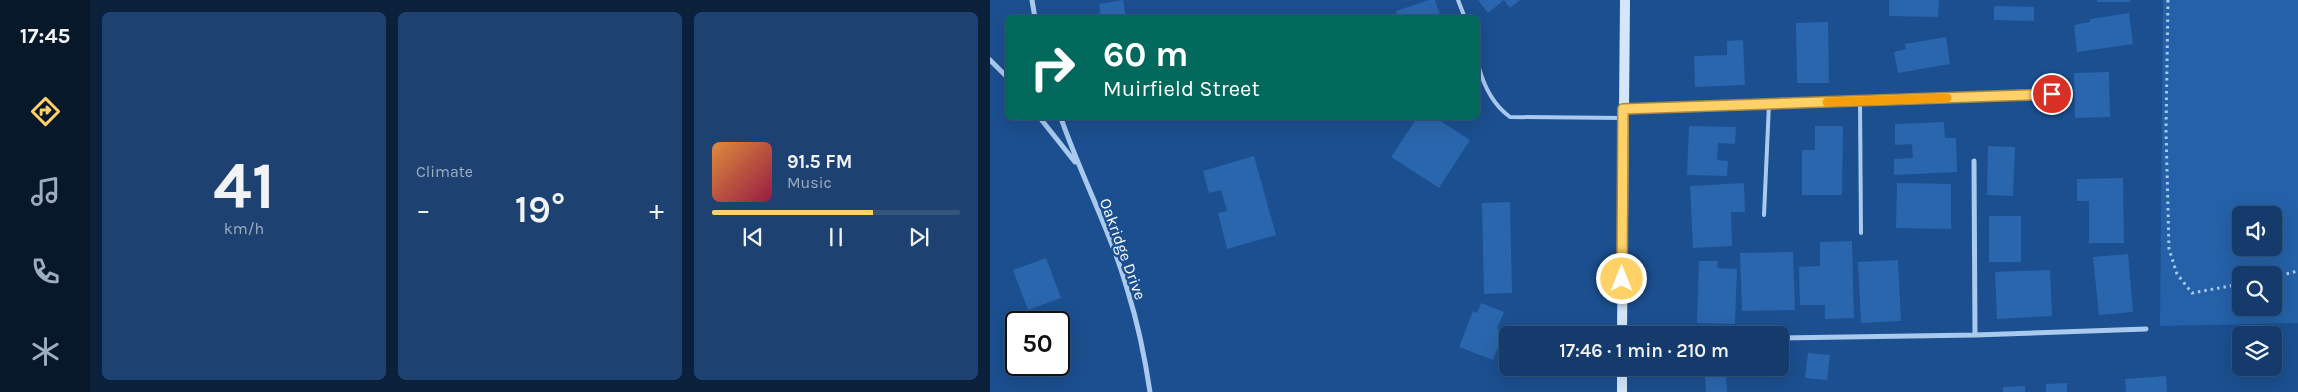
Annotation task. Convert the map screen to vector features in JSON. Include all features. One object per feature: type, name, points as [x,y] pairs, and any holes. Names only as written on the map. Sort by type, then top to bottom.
[{"type":"main road","points":[[1622,326],[1624,0]]},
{"type":"main road","points":[[1622,376],[1622,392]]},
{"type":"street","points":[[1032,0],[1034,15]]},
{"type":"street","points":[[990,60],[1005,75]]},
{"type":"street","points":[[1623,114],[1769,104],[2052,94]]},
{"type":"street","points":[[1042,120],[1078,166]]},
{"type":"street","name":"Oakridge Drive","points":[[1062,120],[1128,291],[1146,365],[1150,392]]},
{"type":"street","points":[[1974,161],[1975,336]]},
{"type":"street","points":[[1789,338],[1975,336],[2146,329]]},
{"type":"lane","points":[[1458,0],[1464,15]]},
{"type":"lane","points":[[1480,74],[1482,83],[1501,111],[1510,117],[1623,114]]},
{"type":"lane","points":[[1860,101],[1861,233]]},
{"type":"lane","points":[[1764,215],[1769,104]]},
{"type":"path","points":[[2168,0],[2166,130],[2169,249],[2177,274],[2192,293],[2232,286]]},
{"type":"path","points":[[2282,275],[2298,270]]},
{"type":"shaded area","points":[[2163,0],[2298,0],[2298,323],[2160,326]]},
{"type":"building","points":[[1123,0],[1126,15],[1101,15],[1099,4]]},
{"type":"building","points":[[1429,0],[1435,0],[1440,15],[1397,15],[1396,11]]},
{"type":"building","points":[[1478,0],[1504,0],[1488,13]]},
{"type":"building","points":[[1504,0],[1520,0],[1510,8]]},
{"type":"building","points":[[1889,0],[1939,0],[1938,17],[1889,16]]},
{"type":"building","points":[[2097,0],[2130,0],[2130,2],[2097,2]]},
{"type":"building","points":[[1994,6],[2034,7],[2034,21],[1994,20]]},
{"type":"building","points":[[2129,13],[2133,44],[2077,52],[2074,25],[2090,22],[2090,19]]},
{"type":"building","points":[[1828,22],[1829,83],[1797,83],[1796,23]]},
{"type":"building","points":[[1946,37],[1950,64],[1898,73],[1894,52],[1906,49],[1905,44]]},
{"type":"building","points":[[1743,40],[1745,85],[1695,87],[1694,56],[1727,55],[1727,41]]},
{"type":"building","points":[[2109,72],[2110,117],[2075,118],[2074,73]]},
{"type":"building","points":[[1416,120],[1439,120],[1470,140],[1439,188],[1391,157]]},
{"type":"building","points":[[1944,122],[1945,138],[1956,138],[1957,172],[1894,175],[1894,159],[1913,158],[1912,144],[1895,145],[1895,124]]},
{"type":"building","points":[[1689,126],[1736,127],[1735,144],[1718,143],[1717,160],[1728,161],[1727,176],[1687,175]]},
{"type":"building","points":[[1815,126],[1843,126],[1842,195],[1802,195],[1802,150],[1815,150]]},
{"type":"building","points":[[1988,146],[2015,147],[2013,196],[1987,195]]},
{"type":"building","points":[[1254,156],[1276,235],[1227,249],[1218,213],[1227,211],[1221,190],[1209,193],[1203,171]]},
{"type":"building","points":[[2123,178],[2124,243],[2089,243],[2089,201],[2077,201],[2077,179]]},
{"type":"building","points":[[1744,183],[1745,212],[1731,212],[1732,246],[1693,248],[1690,186]]},
{"type":"building","points":[[1897,183],[1951,184],[1951,229],[1896,228]]},
{"type":"building","points":[[1510,202],[1512,293],[1484,294],[1482,203]]},
{"type":"building","points":[[1989,216],[2021,216],[2021,262],[1989,262]]},
{"type":"building","points":[[1852,241],[1854,318],[1825,319],[1825,305],[1800,305],[1799,267],[1820,266],[1820,242]]},
{"type":"building","points":[[1793,252],[1795,310],[1742,311],[1740,253]]},
{"type":"building","points":[[2128,254],[2133,312],[2099,315],[2093,257]]},
{"type":"building","points":[[1046,258],[1061,298],[1028,310],[1013,270]]},
{"type":"building","points":[[1898,260],[1901,321],[1861,323],[1858,262]]},
{"type":"building","points":[[1699,261],[1718,261],[1717,268],[1737,269],[1735,324],[1697,323]]},
{"type":"building","points":[[2050,270],[2052,316],[1997,319],[1995,272]]},
{"type":"building","points":[[1481,303],[1504,312],[1497,329],[1499,330],[1499,345],[1493,360],[1459,347],[1473,311],[1477,313]]},
{"type":"building","points":[[1808,353],[1830,355],[1827,380],[1805,378]]},
{"type":"building","points":[[1705,376],[1726,376],[1727,392],[1706,392]]},
{"type":"building","points":[[2166,376],[2167,392],[2126,392],[2125,379]]},
{"type":"building","points":[[2067,383],[2067,392],[2046,392],[2046,384]]},
{"type":"building","points":[[2025,386],[2025,392],[2003,392],[2003,387]]},
{"type":"slow traffic","points":[[1827,102],[1947,98]]},
{"type":"route","points":[[1622,279],[1623,109],[2052,94]]}]
